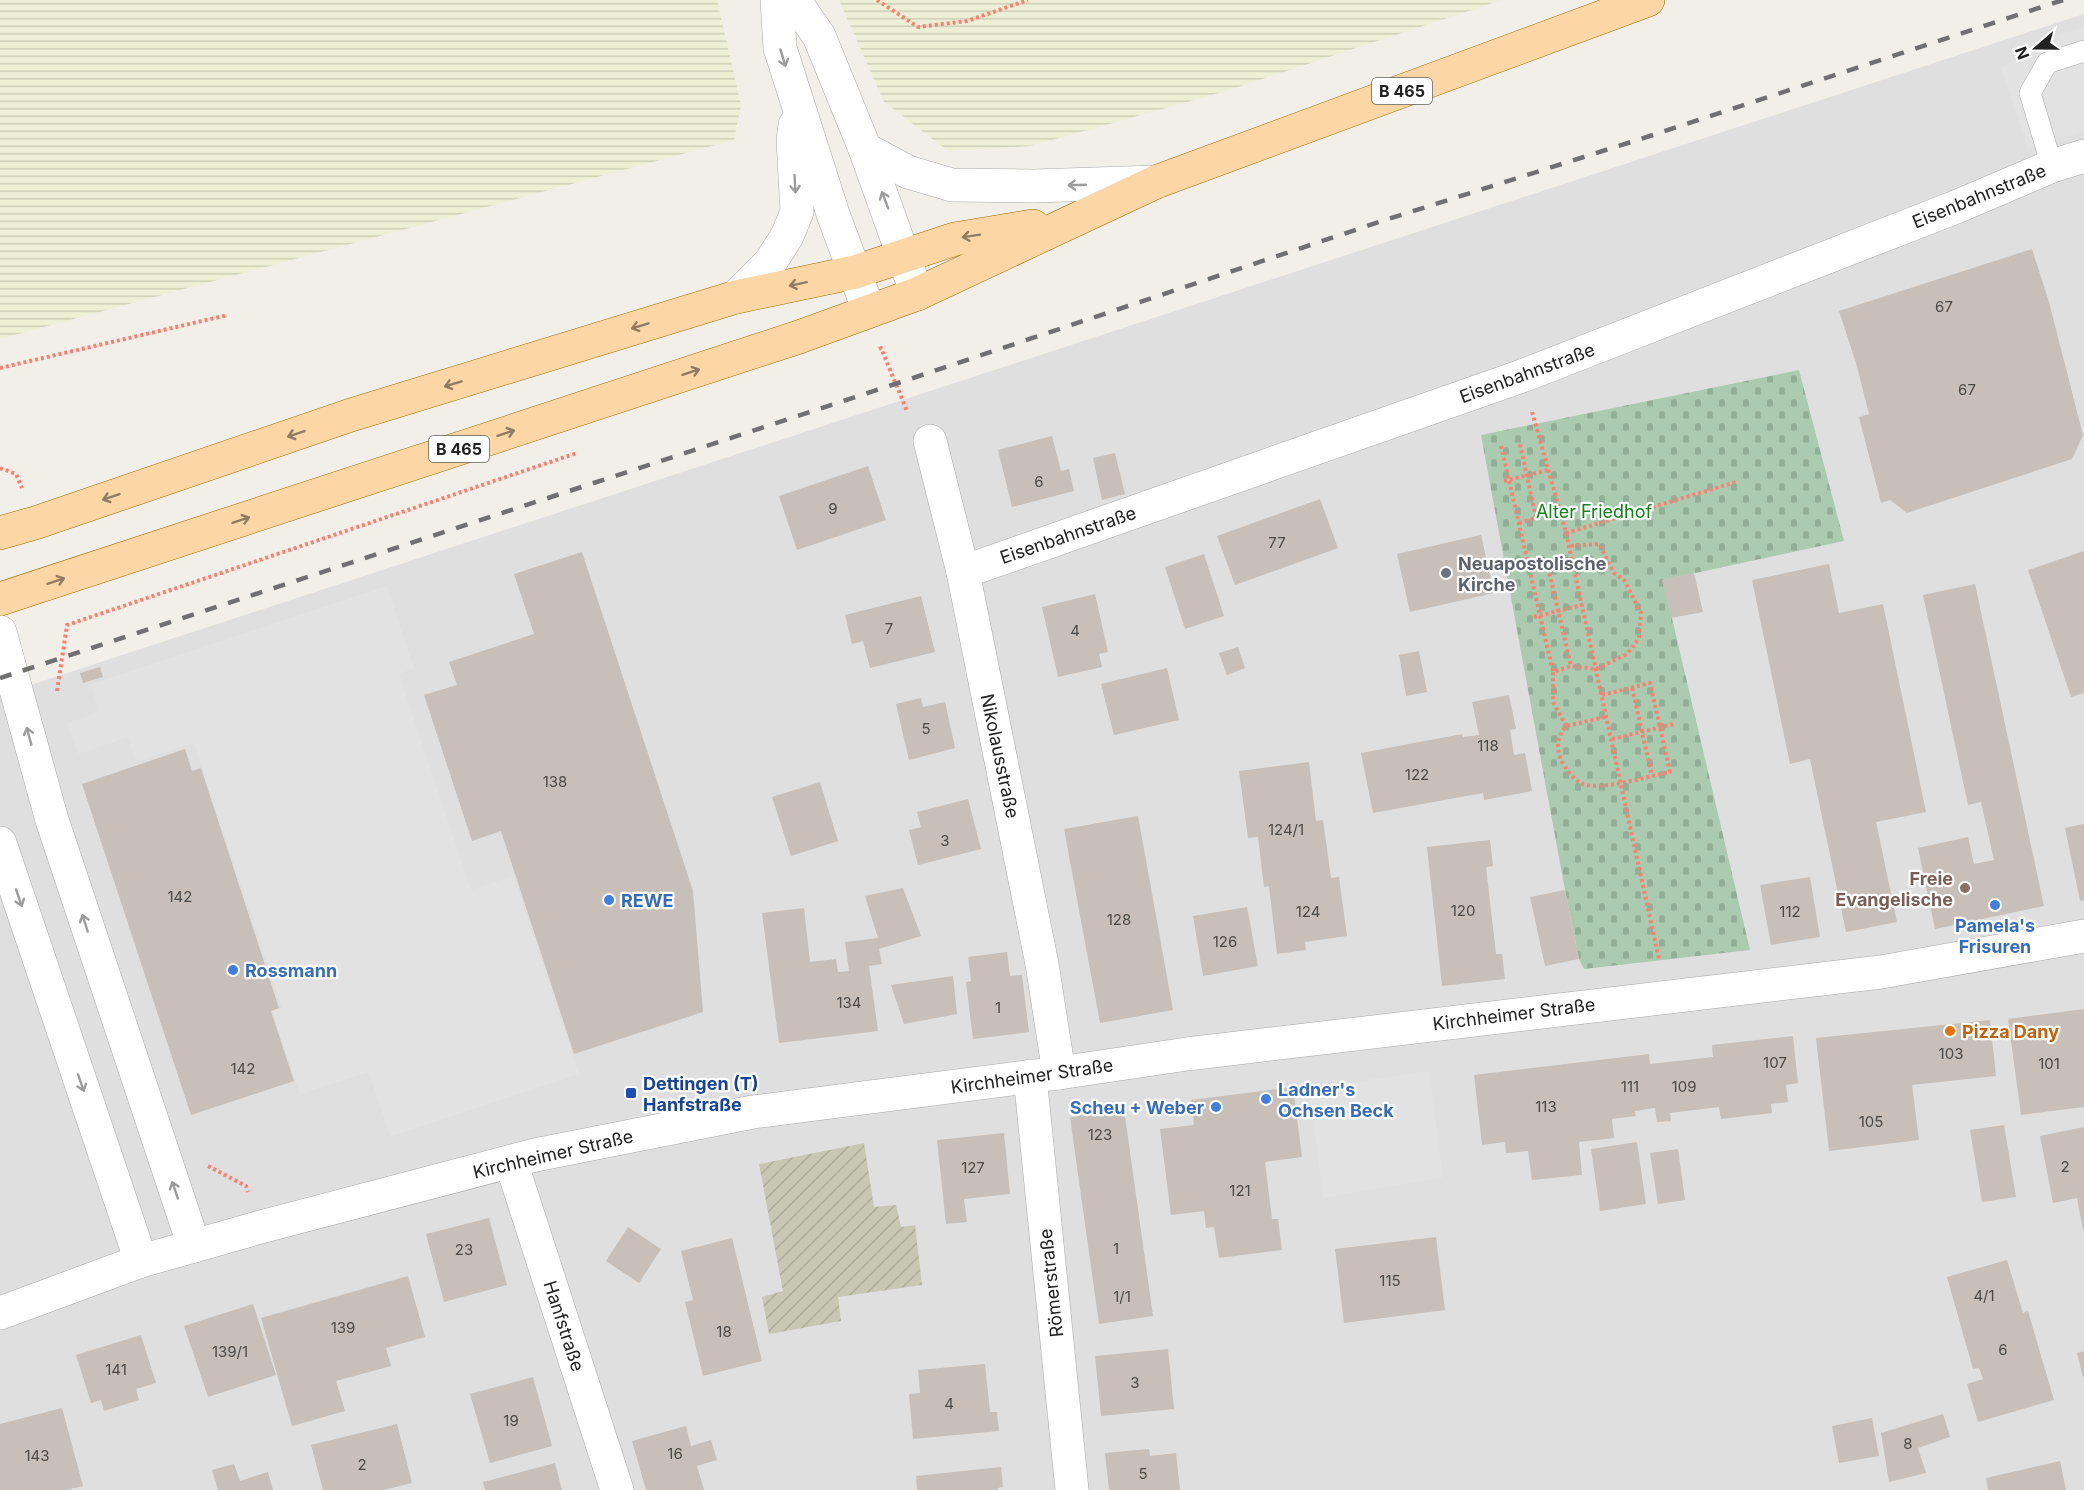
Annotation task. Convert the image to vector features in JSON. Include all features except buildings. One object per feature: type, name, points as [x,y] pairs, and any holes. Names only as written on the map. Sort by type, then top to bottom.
[{"type":"main road","name":"B 465","points":[[0,599],[800,337],[917,294],[1070,220],[1156,182],[1648,0]]},
{"type":"main road","name":"B 465","points":[[0,533],[351,416],[736,297],[855,272],[955,239],[1070,220]]},
{"type":"street","points":[[777,0],[780,48],[833,214],[869,311]]},
{"type":"street","points":[[794,0],[819,36],[866,149],[917,294]]},
{"type":"street","points":[[736,297],[770,263],[787,236],[797,212],[793,140],[797,105]]},
{"type":"street","points":[[866,149],[908,172],[952,185],[1034,186],[1156,182]]},
{"type":"street","name":"Eisenbahnstraße","points":[[963,572],[1522,376],[1956,207],[2052,166],[2084,156]]},
{"type":"street","name":"Nikolausstraße","points":[[930,441],[963,572],[1042,964],[1045,1075]]},
{"type":"street","points":[[0,632],[52,820],[194,1246]]},
{"type":"street","points":[[0,843],[141,1261]]},
{"type":"street","name":"Kirchheimer Straße","points":[[0,1313],[141,1261],[257,1228],[535,1155],[753,1112],[1045,1075],[1187,1054],[1881,972],[2084,936]]},
{"type":"street","name":"Römerstraße","points":[[1045,1075],[1072,1490]]},
{"type":"street","name":"Hanfstraße","points":[[511,1162],[617,1490]]},
{"type":"lane","points":[[2052,166],[2031,93],[2047,63],[2084,51]]},
{"type":"path","points":[[877,0],[918,27],[967,21],[1028,0]]},
{"type":"path","points":[[0,368],[228,315]]},
{"type":"path","points":[[870,352],[881,348],[904,407],[930,441]]},
{"type":"path","points":[[1522,376],[1566,533],[1667,996]]},
{"type":"path","points":[[1519,523],[1536,518],[1520,444]]},
{"type":"path","points":[[1501,446],[1553,672],[1553,702],[1566,726]]},
{"type":"path","points":[[56,699],[67,625],[581,452]]},
{"type":"path","points":[[1504,481],[1548,470]]},
{"type":"path","points":[[1566,533],[1736,482]]},
{"type":"path","points":[[1553,672],[1571,666],[1596,669],[1627,654],[1639,638],[1641,613],[1624,580],[1614,573],[1599,544],[1569,546]]},
{"type":"path","points":[[1531,571],[1572,562]]},
{"type":"path","points":[[1548,567],[1571,666]]},
{"type":"path","points":[[1534,617],[1582,605]]},
{"type":"path","points":[[1602,694],[1650,683],[1670,772],[1599,786],[1581,784],[1563,765],[1557,750],[1558,735],[1566,726],[1606,717]]},
{"type":"path","points":[[1632,688],[1652,776]]},
{"type":"path","points":[[1612,739],[1674,724]]},
{"type":"path","points":[[208,1166],[246,1186],[257,1228]]},
{"type":"shaded area","points":[[0,0],[717,0],[741,105],[734,140],[0,339]]},
{"type":"shaded area","points":[[839,0],[1502,0],[1226,91],[1031,146],[948,151],[884,102]]},
{"type":"shaded area","points":[[2084,14],[2084,1490],[0,1490],[0,695]]},
{"type":"shaded area","points":[[2084,27],[2084,131],[2028,149],[2001,68],[2055,36]]},
{"type":"shaded area","points":[[387,586],[414,668],[399,674],[471,890],[513,876],[579,1074],[390,1137],[369,1072],[300,1094],[272,1011],[282,1008],[194,743],[136,762],[128,737],[78,754],[67,723],[99,712],[91,684]]},
{"type":"shaded area","points":[[1429,1071],[1443,1177],[1324,1198],[1308,1089]]},
{"type":"shaded area","points":[[864,1143],[874,1207],[896,1205],[901,1227],[915,1225],[922,1285],[838,1297],[841,1321],[769,1334],[762,1297],[783,1291],[759,1164]]},
{"type":"green space","name":"Alter Friedhof","points":[[1799,370],[1844,541],[1663,580],[1750,950],[1584,969],[1579,959],[1565,890],[1481,435]]},
{"type":"railway","points":[[0,678],[895,384],[1382,221],[1653,135],[2063,0]]},
{"type":"place","name":"Neuapostolische Kirche","points":[[1446,573]]},
{"type":"place","name":"Freie Evangelische","points":[[1965,888]]},
{"type":"place","name":"REWE","points":[[609,900]]},
{"type":"place","name":"Pamela's Frisuren","points":[[1995,905]]},
{"type":"place","name":"Rossmann","points":[[233,970]]},
{"type":"place","name":"Pizza Dany","points":[[1950,1031]]},
{"type":"place","name":"Dettingen (T) Hanfstraße","points":[[631,1093]]},
{"type":"place","name":"Ladner's Ochsen Beck","points":[[1266,1099]]},
{"type":"place","name":"Scheu + Weber","points":[[1216,1107]]}]
